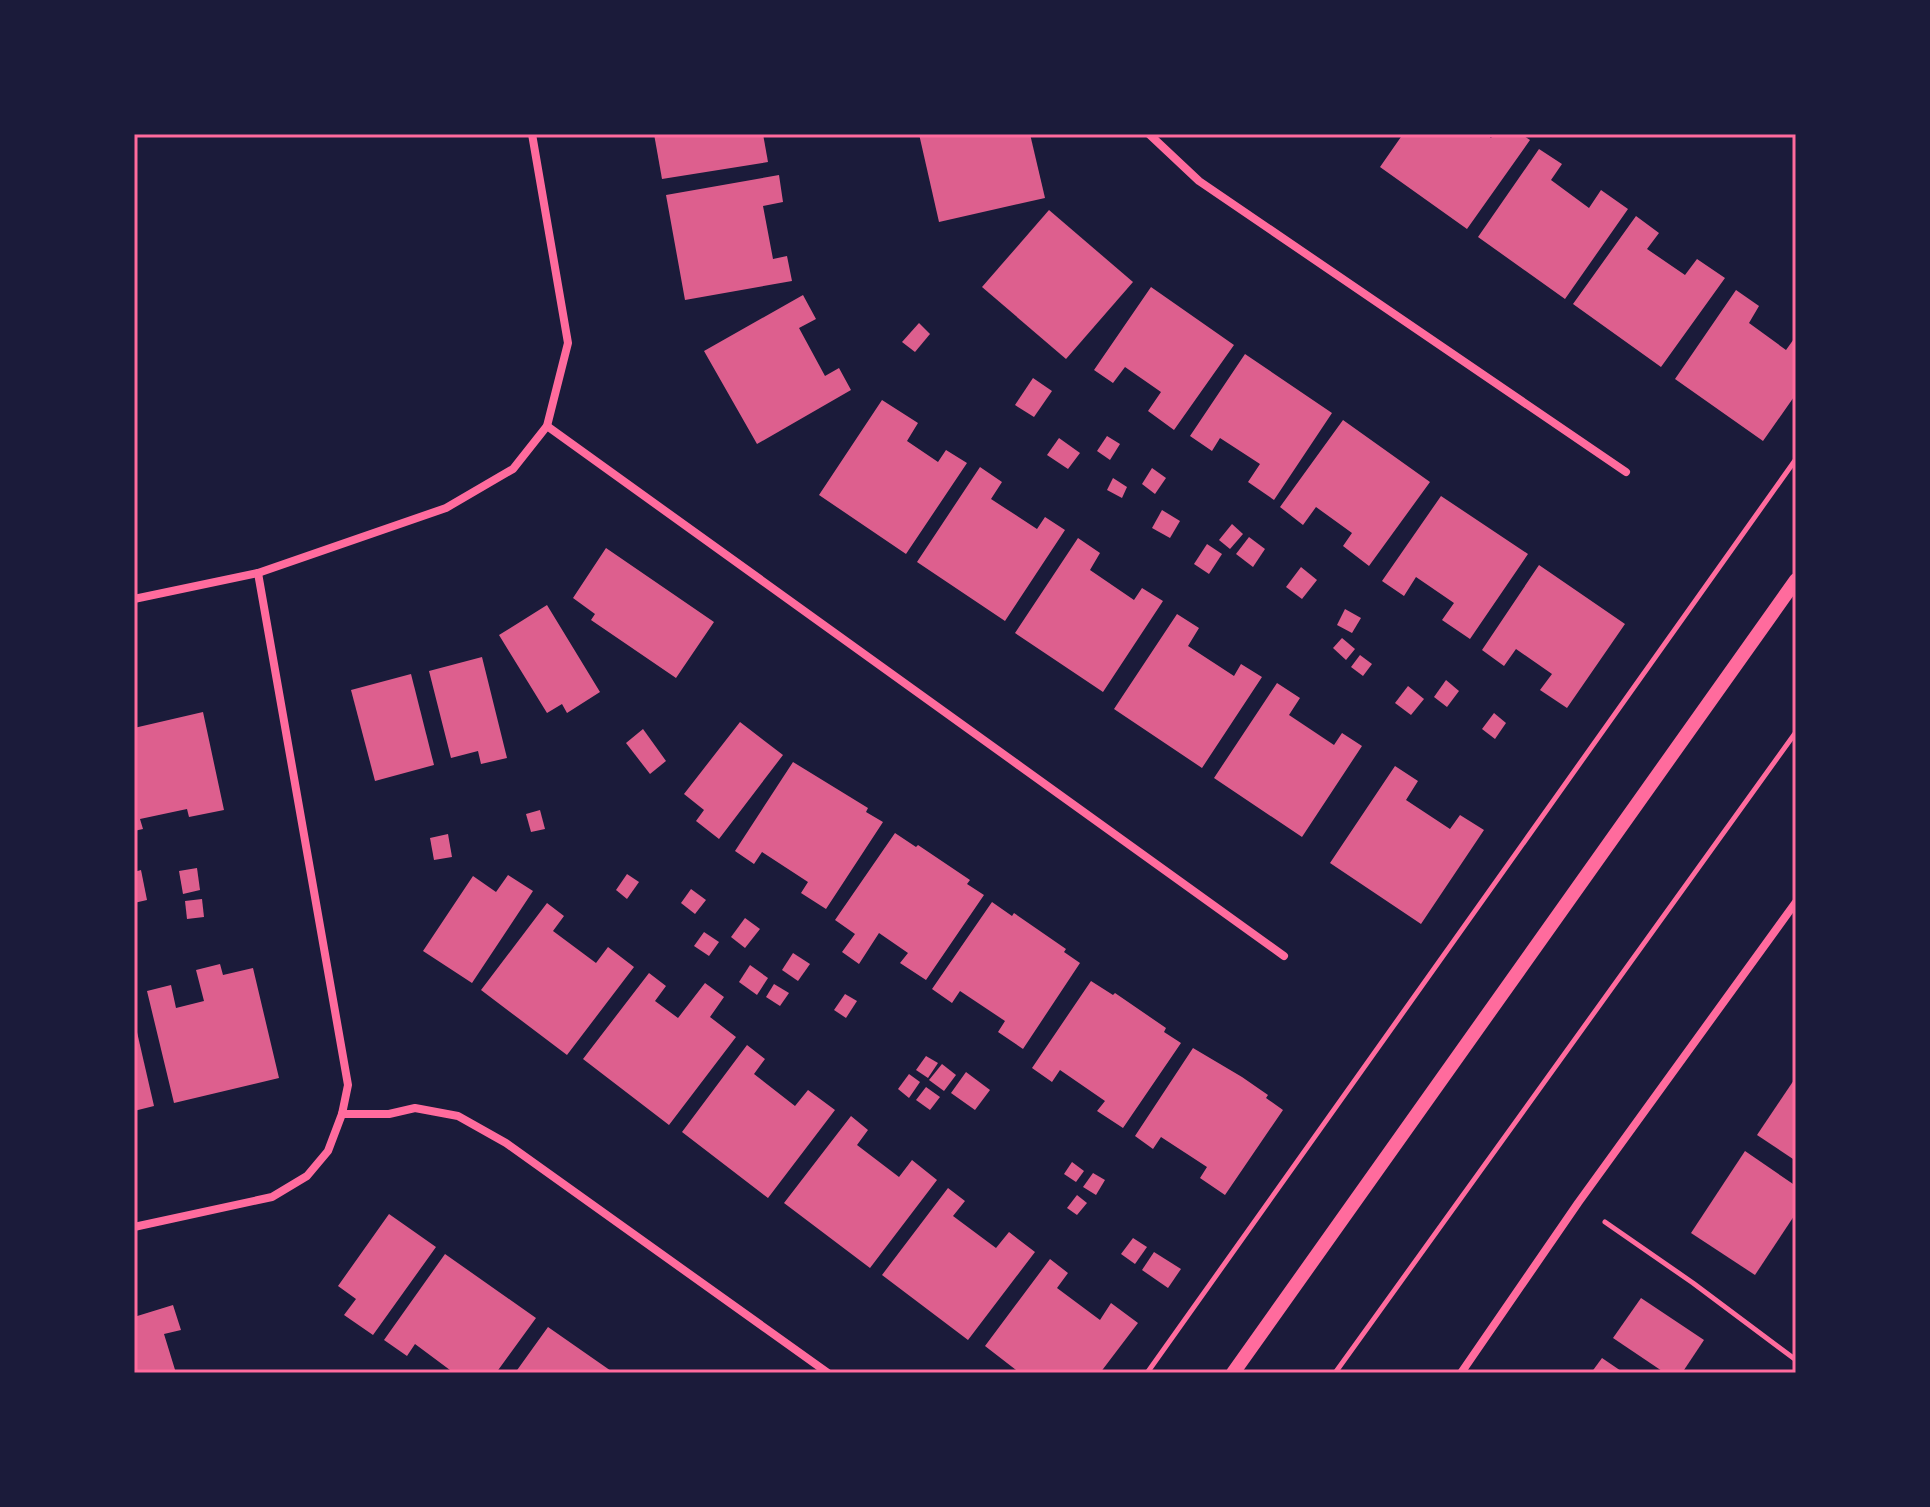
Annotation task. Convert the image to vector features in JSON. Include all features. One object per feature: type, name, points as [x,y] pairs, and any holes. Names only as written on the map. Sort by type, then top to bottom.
[{"type":"street","points":[[134,599],[258,573],[446,508],[513,469],[547,426],[568,343],[532,134]]},
{"type":"street","points":[[1149,134],[1199,181],[1626,472]]},
{"type":"street","points":[[547,426],[1284,956]]},
{"type":"street","points":[[134,1227],[272,1197],[307,1176],[328,1151],[342,1114],[348,1085],[258,573]]},
{"type":"street","points":[[1233,1373],[1796,580]]},
{"type":"street","points":[[1461,1373],[1578,1203],[1796,902]]},
{"type":"street","points":[[342,1114],[389,1114],[415,1108],[458,1116],[506,1143],[828,1373]]},
{"type":"path","points":[[1147,1373],[1796,459]]},
{"type":"path","points":[[1335,1373],[1796,732]]},
{"type":"path","points":[[1578,1203],[1796,1360]]},
{"type":"building","points":[[654,134],[763,134],[768,162],[662,179]]},
{"type":"building","points":[[919,134],[1030,134],[1045,198],[939,222]]},
{"type":"building","points":[[1403,134],[1486,134],[1491,138],[1494,134],[1521,134],[1530,140],[1467,229],[1380,167]]},
{"type":"building","points":[[1539,149],[1562,164],[1551,180],[1589,208],[1601,190],[1628,209],[1565,299],[1478,237]]},
{"type":"building","points":[[779,175],[783,202],[763,206],[773,259],[787,256],[792,281],[685,300],[666,195]]},
{"type":"building","points":[[1049,210],[1133,282],[1066,359],[982,287]]},
{"type":"building","points":[[1636,216],[1659,233],[1647,249],[1685,275],[1697,259],[1725,278],[1661,367],[1573,304]]},
{"type":"building","points":[[1151,287],[1234,345],[1174,430],[1148,411],[1161,392],[1125,367],[1113,383],[1094,370]]},
{"type":"building","points":[[1736,290],[1759,306],[1749,323],[1786,350],[1796,336],[1796,394],[1763,441],[1675,379]]},
{"type":"building","points":[[803,295],[816,319],[799,328],[825,376],[839,368],[851,390],[757,444],[704,351]]},
{"type":"building","points":[[919,323],[930,334],[915,352],[902,342]]},
{"type":"building","points":[[1245,354],[1332,413],[1274,500],[1248,482],[1260,464],[1220,438],[1212,451],[1190,436]]},
{"type":"building","points":[[1033,378],[1052,391],[1034,417],[1015,405]]},
{"type":"building","points":[[882,400],[918,423],[907,441],[938,462],[946,450],[967,463],[906,554],[819,495]]},
{"type":"building","points":[[1343,420],[1430,482],[1369,566],[1343,546],[1352,533],[1316,507],[1303,525],[1280,507]]},
{"type":"building","points":[[1107,436],[1120,444],[1110,460],[1097,451]]},
{"type":"building","points":[[1059,438],[1080,453],[1068,469],[1047,455]]},
{"type":"building","points":[[980,467],[1002,482],[991,499],[1037,529],[1045,517],[1065,530],[1005,621],[917,562]]},
{"type":"building","points":[[1152,468],[1166,478],[1155,494],[1142,484]]},
{"type":"building","points":[[1113,478],[1127,487],[1122,498],[1107,490]]},
{"type":"building","points":[[1441,496],[1528,554],[1470,639],[1442,620],[1454,603],[1416,577],[1404,596],[1382,581]]},
{"type":"building","points":[[1162,510],[1180,521],[1170,538],[1152,528]]},
{"type":"building","points":[[1232,524],[1243,534],[1230,549],[1219,540]]},
{"type":"building","points":[[1249,537],[1265,549],[1253,567],[1236,554]]},
{"type":"building","points":[[1078,538],[1100,553],[1090,570],[1134,600],[1142,588],[1163,601],[1103,692],[1015,633]]},
{"type":"building","points":[[1207,544],[1222,554],[1209,574],[1194,564]]},
{"type":"building","points":[[606,548],[714,622],[676,678],[591,620],[595,614],[573,598]]},
{"type":"building","points":[[1539,565],[1625,624],[1567,708],[1540,690],[1552,674],[1516,649],[1504,666],[1482,650]]},
{"type":"building","points":[[1301,567],[1317,580],[1302,599],[1286,587]]},
{"type":"building","points":[[547,605],[600,692],[567,713],[562,704],[547,713],[499,635]]},
{"type":"building","points":[[1345,609],[1361,618],[1352,633],[1337,625]]},
{"type":"building","points":[[1177,614],[1199,628],[1188,646],[1234,676],[1241,664],[1262,677],[1202,768],[1114,709]]},
{"type":"building","points":[[1342,638],[1355,649],[1346,660],[1333,648]]},
{"type":"building","points":[[1360,655],[1372,664],[1363,676],[1351,667]]},
{"type":"building","points":[[482,657],[507,758],[481,764],[478,751],[451,758],[429,671]]},
{"type":"building","points":[[411,674],[434,765],[375,781],[351,690]]},
{"type":"building","points":[[1446,680],[1459,691],[1447,707],[1434,697]]},
{"type":"building","points":[[1277,683],[1300,698],[1289,715],[1334,745],[1342,733],[1362,746],[1302,837],[1214,778]]},
{"type":"building","points":[[1408,686],[1424,699],[1411,715],[1395,703]]},
{"type":"building","points":[[203,712],[224,810],[189,817],[187,809],[140,819],[143,829],[134,831],[134,728]]},
{"type":"building","points":[[1494,713],[1506,723],[1495,739],[1482,729]]},
{"type":"building","points":[[740,722],[783,755],[719,839],[696,821],[704,810],[684,794]]},
{"type":"building","points":[[643,729],[666,761],[650,774],[626,743]]},
{"type":"building","points":[[793,762],[868,808],[866,812],[883,822],[826,909],[801,893],[808,882],[762,852],[754,864],[735,851]]},
{"type":"building","points":[[1395,766],[1418,781],[1406,800],[1450,829],[1460,815],[1484,830],[1421,924],[1330,863]]},
{"type":"building","points":[[540,810],[545,829],[531,832],[526,814]]},
{"type":"building","points":[[895,833],[970,880],[967,884],[984,895],[926,980],[900,963],[908,953],[879,933],[859,964],[842,952],[855,934],[835,920]]},
{"type":"building","points":[[448,834],[452,857],[434,860],[430,838]]},
{"type":"building","points":[[197,868],[200,890],[183,894],[179,871]]},
{"type":"building","points":[[141,870],[147,900],[134,903],[134,872]]},
{"type":"building","points":[[627,874],[639,882],[627,899],[616,890]]},
{"type":"building","points":[[508,875],[533,891],[472,983],[423,951],[473,876],[496,892]]},
{"type":"building","points":[[691,889],[706,900],[695,914],[681,903]]},
{"type":"building","points":[[202,899],[204,917],[187,919],[185,901]]},
{"type":"building","points":[[992,902],[1012,916],[1014,913],[1066,949],[1064,952],[1080,963],[1023,1049],[998,1032],[1005,1021],[960,991],[952,1003],[932,989]]},
{"type":"building","points":[[547,903],[564,916],[553,931],[596,963],[608,947],[634,967],[567,1055],[481,990]]},
{"type":"building","points":[[745,918],[760,929],[745,948],[731,937]]},
{"type":"building","points":[[704,932],[719,942],[709,956],[694,946]]},
{"type":"building","points":[[793,953],[810,964],[798,981],[782,970]]},
{"type":"building","points":[[220,964],[223,975],[253,968],[279,1078],[174,1103],[147,991],[171,985],[176,1008],[204,1001],[196,970]]},
{"type":"building","points":[[750,965],[768,978],[757,995],[739,982]]},
{"type":"building","points":[[649,973],[666,986],[655,1001],[678,1018],[705,983],[724,997],[710,1017],[736,1037],[669,1125],[583,1059]]},
{"type":"building","points":[[1091,981],[1113,995],[1115,993],[1166,1028],[1164,1032],[1181,1043],[1123,1128],[1097,1111],[1105,1101],[1060,1070],[1052,1082],[1032,1068]]},
{"type":"building","points":[[774,984],[789,993],[780,1006],[766,997]]},
{"type":"building","points":[[845,994],[857,1001],[846,1018],[834,1010]]},
{"type":"building","points":[[134,1019],[154,1106],[134,1111]]},
{"type":"building","points":[[747,1045],[765,1059],[754,1074],[795,1106],[808,1090],[835,1110],[768,1198],[682,1132]]},
{"type":"building","points":[[1193,1048],[1242,1077],[1283,1110],[1225,1195],[1200,1178],[1207,1167],[1161,1137],[1153,1149],[1135,1136]]},
{"type":"building","points":[[926,1056],[938,1063],[928,1078],[916,1070]]},
{"type":"building","points":[[942,1064],[956,1075],[944,1091],[929,1080]]},
{"type":"building","points":[[966,1072],[990,1090],[975,1110],[951,1093]]},
{"type":"building","points":[[909,1074],[920,1082],[909,1098],[898,1089]]},
{"type":"building","points":[[1796,1077],[1796,1161],[1757,1135]]},
{"type":"building","points":[[926,1087],[940,1097],[930,1110],[916,1100]]},
{"type":"building","points":[[851,1116],[868,1130],[857,1145],[899,1177],[912,1160],[937,1180],[870,1268],[784,1203]]},
{"type":"building","points":[[1745,1151],[1796,1186],[1796,1213],[1755,1275],[1691,1233]]},
{"type":"building","points":[[1072,1162],[1084,1171],[1076,1182],[1064,1174]]},
{"type":"building","points":[[1093,1173],[1105,1180],[1096,1195],[1083,1187]]},
{"type":"building","points":[[948,1188],[965,1201],[953,1216],[996,1248],[1009,1232],[1035,1252],[968,1340],[882,1275]]},
{"type":"building","points":[[1077,1195],[1087,1203],[1077,1215],[1067,1208]]},
{"type":"building","points":[[389,1214],[436,1247],[373,1335],[344,1315],[356,1299],[338,1286]]},
{"type":"building","points":[[1133,1238],[1147,1247],[1135,1264],[1121,1254]]},
{"type":"building","points":[[1154,1252],[1181,1269],[1168,1288],[1142,1270]]},
{"type":"building","points":[[445,1254],[536,1318],[496,1373],[454,1373],[415,1344],[407,1356],[384,1340]]},
{"type":"building","points":[[1050,1259],[1068,1273],[1057,1288],[1100,1320],[1111,1303],[1138,1323],[1100,1373],[1020,1373],[985,1346]]},
{"type":"building","points":[[1641,1298],[1704,1340],[1682,1373],[1665,1373],[1613,1338]]},
{"type":"building","points":[[173,1305],[181,1330],[164,1334],[176,1373],[134,1373],[134,1317]]},
{"type":"building","points":[[548,1327],[591,1357],[614,1373],[515,1373]]},
{"type":"building","points":[[1602,1358],[1624,1373],[1591,1373]]}]
